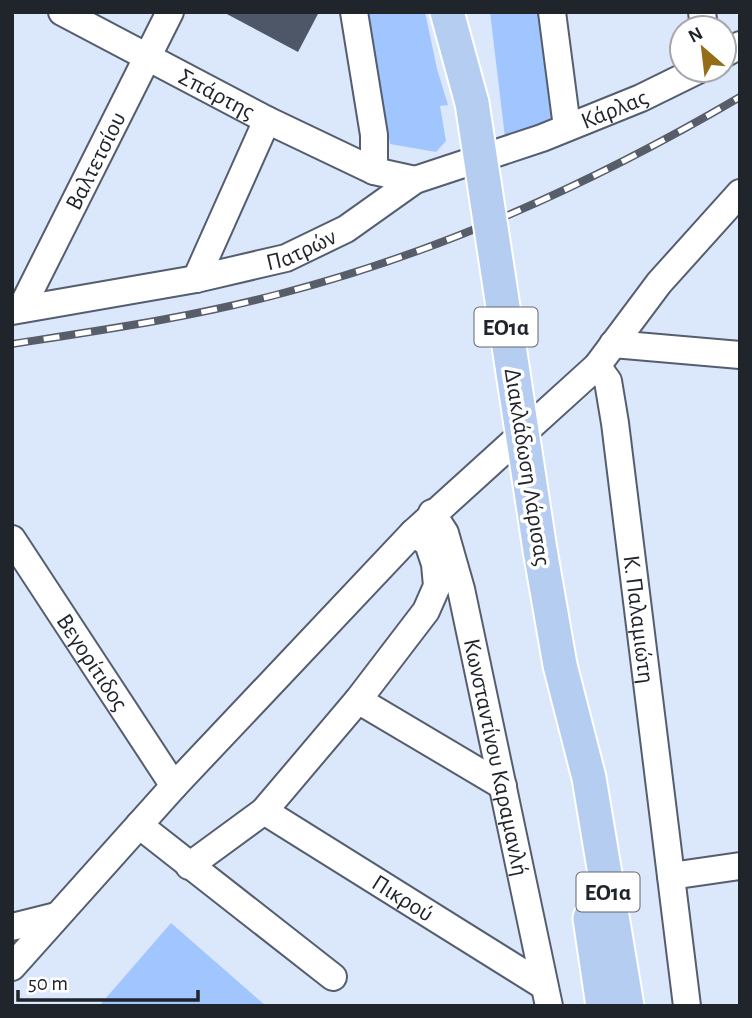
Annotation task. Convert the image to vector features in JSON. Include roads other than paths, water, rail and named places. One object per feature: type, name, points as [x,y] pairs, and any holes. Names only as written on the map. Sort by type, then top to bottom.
[{"type":"main road","name":"Διακλάδωση Λάρισας","points":[[446,12],[472,103],[560,665]]},
{"type":"main road","name":"Διακλάδωση Λάρισας","points":[[471,12],[472,103]]},
{"type":"main road","name":"ΕΟ1α","points":[[560,665],[570,781],[603,1006]]},
{"type":"main road","name":"ΕΟ1α","points":[[560,665],[589,778],[627,1006]]},
{"type":"street","name":"Σπάρτης","points":[[62,12],[267,120],[374,171],[415,180]]},
{"type":"street","name":"Βαλτετσίου","points":[[17,310],[170,12]]},
{"type":"street","points":[[354,12],[374,135],[374,171]]},
{"type":"street","points":[[552,12],[567,127]]},
{"type":"street","name":"Κάρλας","points":[[567,127],[670,84]]},
{"type":"street","points":[[196,279],[267,120]]},
{"type":"street","name":"Πατρών","points":[[17,310],[196,279],[286,258],[315,246],[369,214],[415,180],[513,149],[567,127]]},
{"type":"street","points":[[12,967],[174,786],[432,513],[597,366],[660,283],[740,193]]},
{"type":"street","points":[[613,344],[740,355]]},
{"type":"street","name":"Κ. Παλαμιώτη","points":[[597,366],[608,381],[615,423],[687,1006]]},
{"type":"street","name":"Κωνσταντίνου Καραμανλή","points":[[432,513],[445,533],[452,554],[547,996]]},
{"type":"street","points":[[189,866],[264,811],[358,700],[426,611],[435,594],[437,579],[428,543],[413,533]]},
{"type":"street","name":"Βεγορίτιδος","points":[[12,539],[174,786]]},
{"type":"street","points":[[358,700],[503,786]]},
{"type":"street","name":"Πικρού","points":[[264,811],[547,996]]},
{"type":"street","points":[[139,825],[333,977]]},
{"type":"street","points":[[671,876],[740,866]]},
{"type":"street","points":[[12,927],[56,916]]},
{"type":"railway","points":[[12,344],[216,309],[343,276],[402,256],[461,235],[575,185],[740,97]]}]
